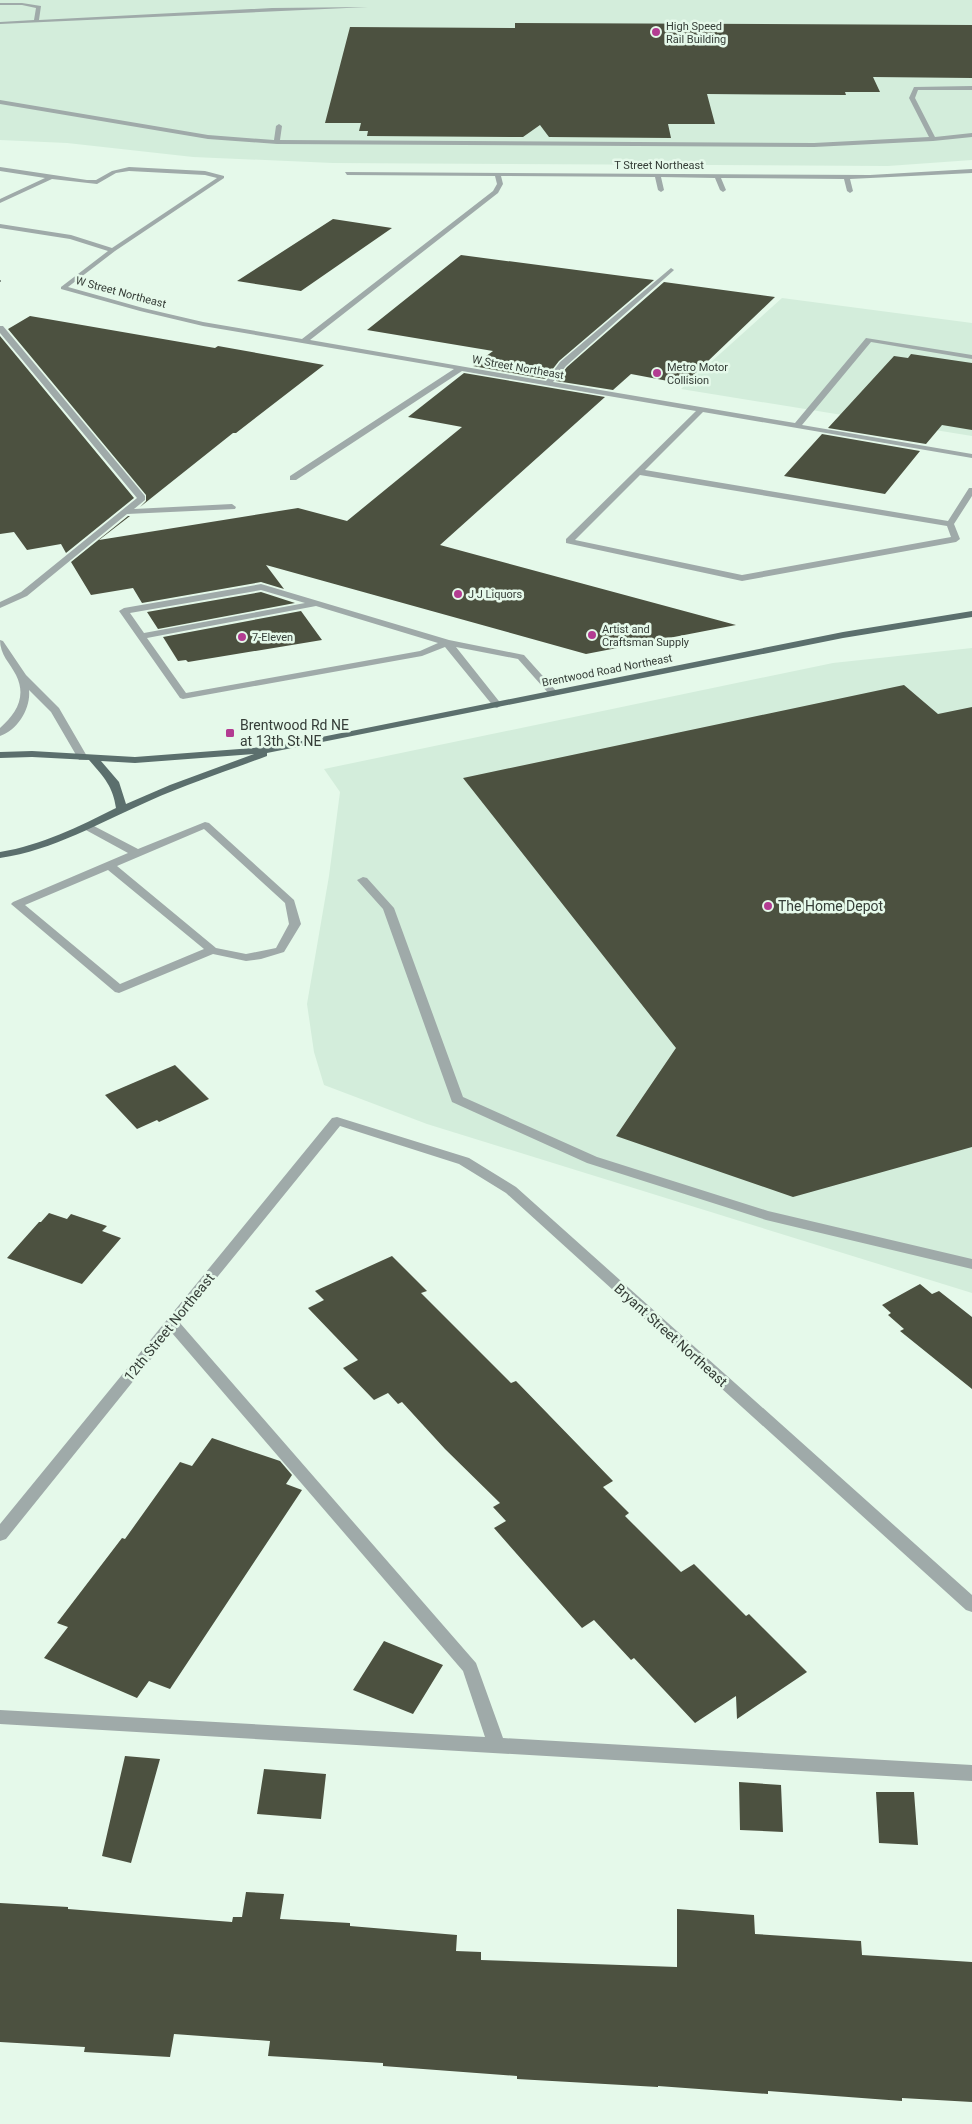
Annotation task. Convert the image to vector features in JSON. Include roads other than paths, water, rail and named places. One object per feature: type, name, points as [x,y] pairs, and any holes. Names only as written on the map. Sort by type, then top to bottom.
[{"type":"main road","name":"Brentwood Road Northeast","points":[[0,755],[32,754],[88,758],[155,759],[277,749],[843,635],[972,614]]},
{"type":"main road","name":"Brentwood Road Northeast","points":[[0,855],[39,847],[88,827],[158,793],[277,749]]},
{"type":"main road","points":[[88,758],[117,785],[120,792],[122,810]]},
{"type":"street","points":[[0,4],[22,4],[38,7],[36,21]]},
{"type":"street","points":[[0,23],[272,9],[366,7]]},
{"type":"street","points":[[933,139],[912,98],[916,88],[972,88]]},
{"type":"street","points":[[0,102],[208,137],[278,142],[814,145],[933,139],[972,135]]},
{"type":"street","points":[[0,110],[40,110]]},
{"type":"street","points":[[278,142],[280,126]]},
{"type":"street","points":[[0,169],[97,182],[114,172],[129,169],[205,173],[222,177],[113,250],[71,237],[0,226]]},
{"type":"street","name":"T Street Northeast","points":[[347,173],[717,175],[896,179],[972,172]]},
{"type":"street","points":[[304,341],[496,192],[500,184],[498,175]]},
{"type":"street","points":[[657,175],[661,190]]},
{"type":"street","points":[[717,175],[723,190]]},
{"type":"street","points":[[0,201],[51,177]]},
{"type":"street","points":[[846,177],[850,191]]},
{"type":"street","name":"W Street Northeast","points":[[113,250],[63,288],[182,320],[972,456]]},
{"type":"street","points":[[548,383],[563,364],[671,270]]},
{"type":"street","points":[[0,328],[142,498],[24,594],[0,605]]},
{"type":"street","points":[[797,426],[869,340],[972,357]]},
{"type":"street","points":[[293,478],[461,368]]},
{"type":"street","points":[[701,410],[569,541],[742,578],[956,539],[950,524]]},
{"type":"street","points":[[639,472],[950,524]]},
{"type":"street","points":[[950,524],[972,490]]},
{"type":"street","points":[[125,512],[232,507]]},
{"type":"street","points":[[446,643],[422,653],[184,696],[124,610],[260,587],[446,643],[521,657],[553,693]]},
{"type":"street","points":[[142,636],[316,604]]},
{"type":"street","points":[[0,643],[22,677],[55,710],[88,758]]},
{"type":"street","points":[[446,643],[497,705]]},
{"type":"street","points":[[0,733],[18,715],[26,702],[26,691],[22,677]]},
{"type":"street","points":[[110,866],[212,950],[238,958],[258,957],[280,950],[295,924],[290,902],[205,825],[17,904],[119,989],[212,950]]},
{"type":"street","points":[[88,827],[138,854]]},
{"type":"street","points":[[363,880],[388,908],[457,1099],[592,1160],[766,1215],[972,1264]]},
{"type":"street","name":"12th Street Northeast","points":[[0,1534],[338,1121]]},
{"type":"street","name":"Bryant Street Northeast","points":[[338,1121],[464,1161],[511,1190],[972,1605]]},
{"type":"street","points":[[172,1323],[470,1668],[497,1747]]},
{"type":"street","points":[[0,1716],[972,1774]]},
{"type":"place","name":"High Speed Rail Building","points":[[656,32]]},
{"type":"place","name":"Metro Motor Collision","points":[[657,373]]},
{"type":"place","name":"J J Liquors","points":[[458,594]]},
{"type":"place","name":"Artist and Craftsman Supply","points":[[592,635]]},
{"type":"place","name":"7-Eleven","points":[[242,637]]},
{"type":"place","name":"Brentwood Rd NE at 13th St NE","points":[[230,733]]},
{"type":"place","name":"The Home Depot","points":[[768,906]]}]
